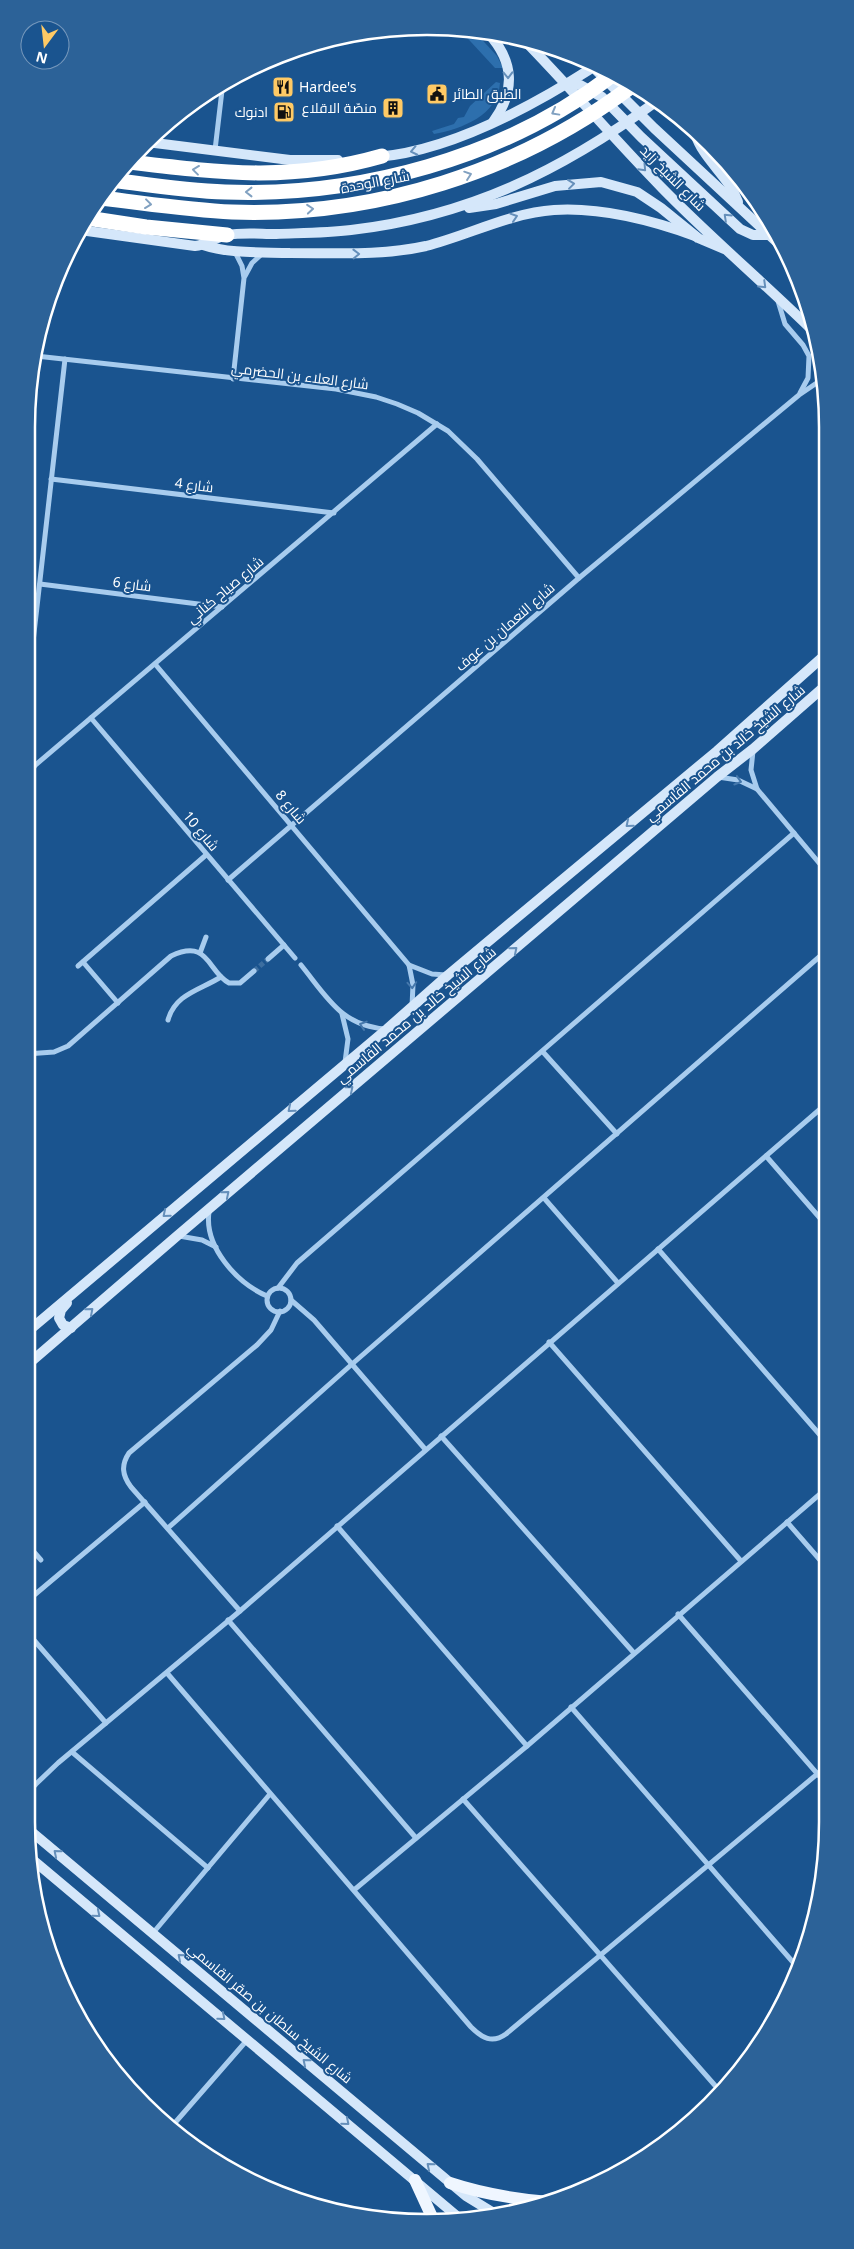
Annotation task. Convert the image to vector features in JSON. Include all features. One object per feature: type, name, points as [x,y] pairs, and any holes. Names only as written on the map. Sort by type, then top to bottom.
[{"type":"highway","name":"شارع الوحدة","points":[[122,181],[224,192],[270,192],[359,183],[446,161],[489,145],[569,104],[607,79]]},
{"type":"highway","name":"شارع الوحدة","points":[[108,199],[231,212],[307,210],[382,199],[455,179],[525,151],[570,128],[626,90]]},
{"type":"highway","points":[[138,163],[212,172],[267,174],[334,168],[382,156]]},
{"type":"highway","points":[[95,219],[146,227],[228,235]]},
{"type":"main road","points":[[415,2180],[431,2214]]},
{"type":"main road","points":[[450,2183],[479,2193],[530,2200]]},
{"type":"street","points":[[492,122],[506,98],[509,72],[508,64],[501,49],[495,41]]},
{"type":"street","name":"شارع الشيخ زايد","points":[[534,50],[663,190],[805,324]]},
{"type":"street","points":[[157,143],[303,161],[382,156],[442,144],[492,122],[590,71]]},
{"type":"street","name":"شارع الشيخ زايد","points":[[602,76],[639,114],[766,232]]},
{"type":"street","points":[[567,84],[580,85],[594,92],[740,229],[753,235],[768,235]]},
{"type":"street","points":[[215,150],[222,94]]},
{"type":"street","points":[[88,231],[191,246],[203,245],[228,235],[351,230],[412,220],[490,197],[530,180],[583,150],[651,105]]},
{"type":"street","points":[[699,146],[733,190],[739,206]]},
{"type":"street","points":[[456,207],[489,206],[543,188],[601,182],[622,186],[646,197],[695,236],[728,251]]},
{"type":"street","points":[[203,245],[218,249],[264,252],[353,254],[407,249],[442,241],[520,215],[554,210],[611,213],[665,226],[695,236]]},
{"type":"street","points":[[233,379],[244,278],[242,266],[234,250]]},
{"type":"street","points":[[244,278],[252,263],[264,252]]},
{"type":"street","name":"شارع النعمان بن عوف","points":[[778,299],[785,324],[804,345],[809,356],[808,378],[799,395]]},
{"type":"street","name":"شارع العلاء بن الحضرمي","points":[[42,357],[354,391],[397,404],[437,424],[458,440],[477,459],[579,578]]},
{"type":"street","points":[[35,627],[65,359]]},
{"type":"street","name":"شارع النعمان بن عوف","points":[[228,880],[579,578],[799,395],[817,383]]},
{"type":"street","name":"شارع صياح كناني","points":[[35,766],[437,424]]},
{"type":"street","name":"شارع 4","points":[[51,479],[334,513]]},
{"type":"street","name":"شارع 6","points":[[40,584],[222,607]]},
{"type":"street","name":"شارع الشيخ خالد بن محمد القاسمي","points":[[35,1324],[345,1065],[448,975],[717,751],[819,660]]},
{"type":"street","name":"شارع 8","points":[[155,664],[409,965],[432,974],[448,975]]},
{"type":"street","name":"شارع الشيخ خالد بن محمد القاسمي","points":[[35,1358],[819,691]]},
{"type":"street","name":"شارع 10","points":[[91,718],[295,958]]},
{"type":"street","points":[[753,749],[751,770],[757,789],[819,862]]},
{"type":"street","points":[[717,777],[738,780],[757,789]]},
{"type":"street","points":[[280,1311],[269,1306],[268,1296],[270,1291],[278,1288],[297,1263],[794,833]]},
{"type":"street","points":[[118,1002],[80,964],[206,855]]},
{"type":"street","points":[[200,953],[206,937]]},
{"type":"street","points":[[268,959],[284,945]]},
{"type":"street","points":[[35,1053],[54,1052],[68,1046],[172,956],[185,951],[200,953],[211,962],[221,977],[229,983],[240,982],[254,971]]},
{"type":"street","points":[[168,1528],[351,1365],[819,957]]},
{"type":"street","points":[[301,965],[341,1014],[363,1026],[387,1029]]},
{"type":"street","points":[[409,965],[413,985],[412,1006]]},
{"type":"street","points":[[168,1020],[174,1005],[180,999],[221,977]]},
{"type":"street","points":[[341,1014],[348,1039],[345,1065]]},
{"type":"street","points":[[543,1052],[617,1134]]},
{"type":"street","points":[[35,1786],[819,1110]]},
{"type":"street","points":[[766,1156],[819,1217]]},
{"type":"street","points":[[544,1198],[618,1283]]},
{"type":"street","points":[[209,1209],[210,1233],[216,1248],[244,1282],[268,1296]]},
{"type":"street","points":[[177,1236],[202,1240],[216,1248]]},
{"type":"street","points":[[658,1249],[819,1434]]},
{"type":"street","points":[[71,1328],[63,1325],[59,1314],[87,1280]]},
{"type":"street","points":[[278,1288],[287,1291],[290,1300],[318,1324],[351,1365],[425,1449]]},
{"type":"street","points":[[240,1611],[125,1479],[124,1461],[129,1453],[261,1341],[271,1330],[280,1311],[287,1308],[290,1300]]},
{"type":"street","points":[[549,1342],[741,1561]]},
{"type":"street","points":[[441,1436],[634,1653]]},
{"type":"street","points":[[354,1890],[527,1746],[678,1614],[819,1495]]},
{"type":"street","points":[[35,1594],[145,1502]]},
{"type":"street","points":[[787,1522],[819,1559]]},
{"type":"street","points":[[337,1526],[527,1746]]},
{"type":"street","points":[[35,1553],[41,1560]]},
{"type":"street","points":[[167,1673],[471,2027],[483,2037],[491,2040],[499,2039],[506,2034],[817,1774],[678,1614]]},
{"type":"street","points":[[228,1620],[416,1838]]},
{"type":"street","points":[[35,1641],[106,1723]]},
{"type":"street","points":[[571,1707],[793,1962]]},
{"type":"street","points":[[72,1752],[208,1868]]},
{"type":"street","points":[[153,1933],[270,1794]]},
{"type":"street","points":[[463,1799],[716,2086]]},
{"type":"street","name":"شارع الشيخ سلطان بن صقر القاسمي","points":[[36,1835],[450,2183],[487,2209]]},
{"type":"street","points":[[37,1864],[454,2213]]},
{"type":"street","points":[[175,2122],[248,2039]]},
{"type":"shaded area","points":[[466,37],[481,39],[497,56],[503,68],[495,68]]},
{"type":"shaded area","points":[[496,82],[500,83],[498,94],[486,112],[467,124],[434,134],[432,131],[454,124],[458,118],[464,117],[470,106]]},
{"type":"tunnel","points":[[254,971],[268,959]]},
{"type":"place","name":"Hardee's","points":[[283,87]]},
{"type":"place","name":"الطبق الطائر","points":[[437,94]]},
{"type":"place","name":"منصّة الاقلاع","points":[[393,108]]},
{"type":"place","name":"ادنوك","points":[[284,112]]}]
